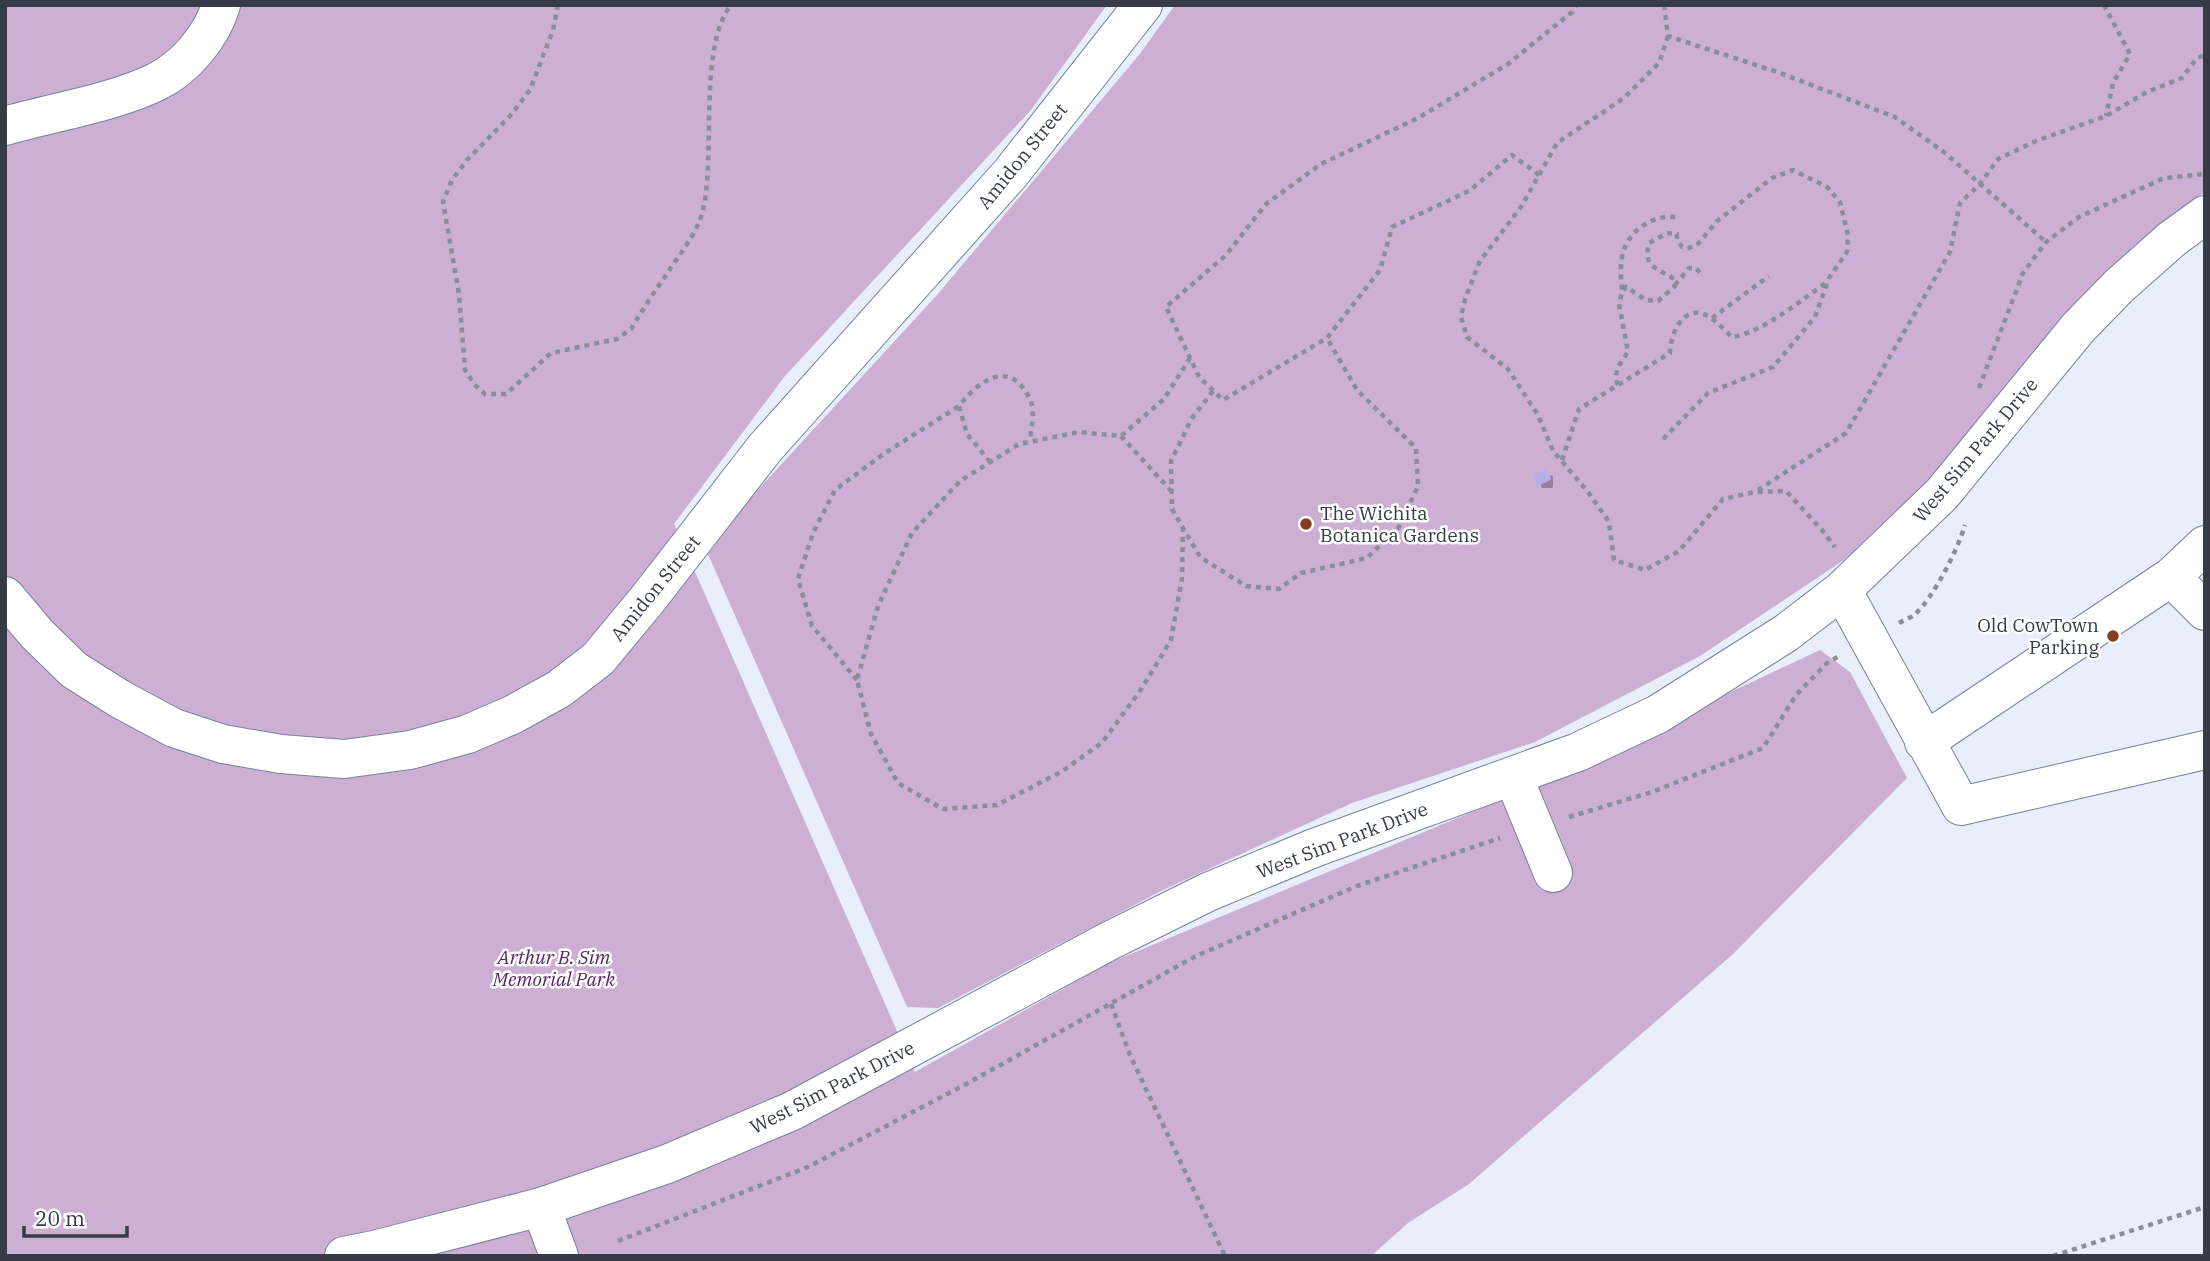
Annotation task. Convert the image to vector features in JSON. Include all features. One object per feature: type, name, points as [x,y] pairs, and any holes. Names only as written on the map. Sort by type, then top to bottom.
[{"type":"street","points":[[5,126],[112,97],[158,81],[194,53],[216,22],[221,5]]},
{"type":"street","name":"Amidon Street","points":[[5,596],[37,634],[74,670],[174,728],[223,744],[281,754],[344,759],[410,750],[468,734],[514,714],[559,689],[598,659],[765,448],[1010,174],[1143,5]]},
{"type":"street","name":"West Sim Park Drive","points":[[344,1256],[541,1207],[667,1164],[792,1111],[1109,941],[1208,892],[1314,848],[1578,752],[1658,714],[1786,633],[1842,590],[1942,494],[2086,319],[2172,239],[2205,215]]},
{"type":"street","points":[[1924,742],[2171,578],[2205,545]]},
{"type":"street","points":[[2171,578],[2205,611]]},
{"type":"street","points":[[1842,590],[1961,806],[2205,750]]},
{"type":"street","points":[[1513,776],[1553,873]]},
{"type":"street","points":[[541,1207],[559,1256]]},
{"type":"path","points":[[558,5],[553,30],[530,90],[510,116],[467,160],[452,180],[443,202],[459,294],[466,370],[474,384],[485,394],[506,394],[551,353],[617,339],[631,329],[695,232],[703,212],[710,165],[713,58],[718,26],[731,5]]},
{"type":"path","points":[[1539,175],[1512,155],[1469,191],[1392,227],[1380,270],[1327,338],[1223,400],[1199,377],[1166,307],[1226,255],[1266,204],[1321,164],[1418,118],[1508,64],[1572,12],[1576,5]]},
{"type":"path","points":[[1664,5],[1668,36],[1659,63],[1624,98],[1557,143],[1521,207],[1480,261],[1461,317],[1467,337],[1508,369],[1538,415],[1553,451],[1609,522],[1614,560],[1645,570],[1679,551],[1723,499],[1755,492],[1786,491],[1837,550]]},
{"type":"path","points":[[2104,5],[2130,54],[2113,83],[2106,116]]},
{"type":"path","points":[[1668,36],[1780,73],[1895,117],[1945,153],[2046,242]]},
{"type":"path","points":[[1755,492],[1846,433],[1950,252],[1960,203],[1980,184],[1998,159],[2035,141],[2106,116],[2147,92],[2182,78],[2197,58],[2205,55]]},
{"type":"path","points":[[1663,439],[1708,393],[1773,367],[1815,317],[1828,281],[1847,252],[1848,235],[1840,202],[1827,187],[1793,170],[1772,178],[1717,221],[1699,243],[1682,247],[1677,240],[1677,234],[1667,233],[1649,243],[1646,256],[1649,264],[1674,279],[1675,286]]},
{"type":"path","points":[[1618,385],[1615,379],[1618,368],[1628,352],[1619,304],[1622,292],[1620,273],[1625,247],[1634,234],[1656,219],[1672,216],[1680,218]]},
{"type":"path","points":[[1622,292],[1626,287],[1646,300],[1658,301],[1675,286],[1689,268],[1696,268],[1701,274]]},
{"type":"path","points":[[1712,318],[1769,276]]},
{"type":"path","points":[[1562,461],[1579,409],[1670,353],[1674,332],[1683,318],[1695,312],[1703,313],[1732,337],[1744,335],[1793,306],[1828,281]]},
{"type":"path","points":[[1213,391],[1192,418],[1171,461],[1172,509],[1200,557],[1246,586],[1279,589],[1301,573],[1367,558],[1399,527],[1418,486],[1416,448],[1357,390],[1327,338]]},
{"type":"path","points":[[1121,436],[1164,399],[1190,358]]},
{"type":"path","points":[[1030,442],[1032,404],[1017,382],[1007,376],[988,377],[970,391],[958,406],[885,453],[835,490],[813,533],[798,579],[811,626],[858,680],[871,734],[898,782],[943,809],[997,804],[1060,772],[1102,743],[1142,688],[1171,640],[1182,578],[1183,527]]},
{"type":"path","points":[[958,406],[967,434],[990,461]]},
{"type":"path","points":[[858,680],[878,606],[912,533],[960,481],[990,461],[1019,444],[1079,432],[1121,436],[1172,492]]},
{"type":"path","points":[[1111,1004],[1130,1055],[1225,1256]]},
{"type":"path","points":[[2053,1256],[2205,1207]]},
{"type":"green space","name":"Arthur B. Sim Memorial Park","points":[[5,5],[1107,5],[1031,110],[785,376],[674,524],[915,1072],[1109,963],[1508,797],[1820,650],[1850,672],[1907,778],[1732,955],[1469,1184],[1408,1223],[1371,1256],[5,1256]]},
{"type":"green space","name":"The Wichita Botanica Gardens","points":[[1175,5],[2205,5],[2205,192],[2182,208],[1918,490],[1844,560],[1700,656],[1535,742],[1352,803],[1161,891],[938,1008],[907,1007],[708,554],[754,494],[937,295],[1139,55]]},
{"type":"building","points":[[1546,469],[1551,479],[1538,486],[1533,476]]},
{"type":"place","name":"The Wichita Botanica Gardens","points":[[1306,524]]},
{"type":"place","name":"Old CowTown Parking","points":[[2113,636]]}]
